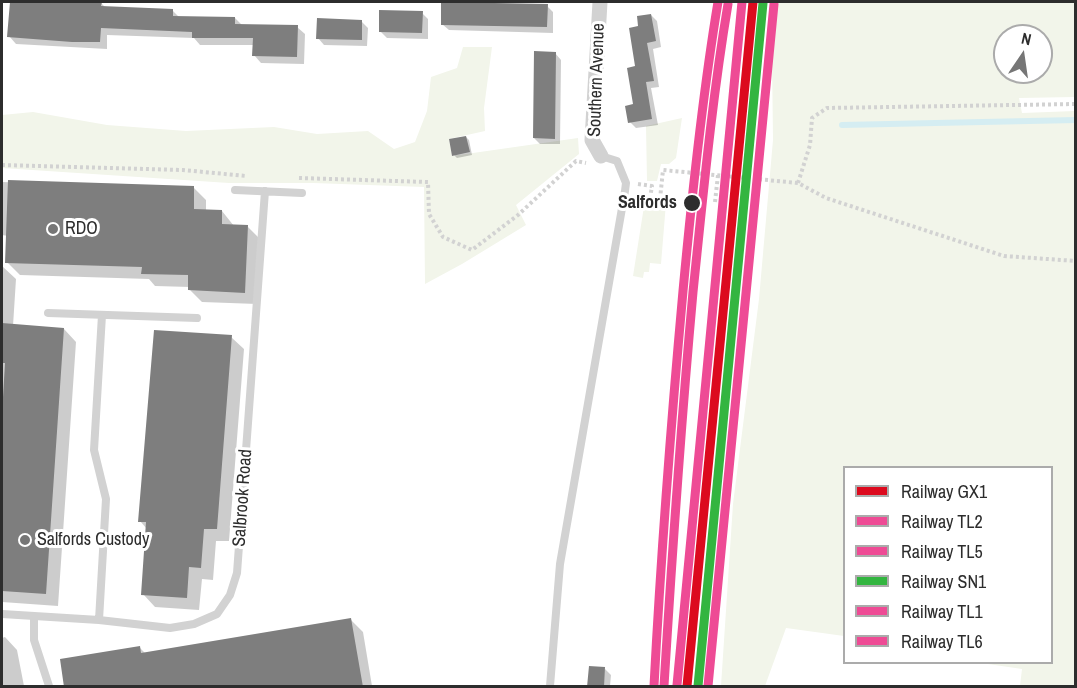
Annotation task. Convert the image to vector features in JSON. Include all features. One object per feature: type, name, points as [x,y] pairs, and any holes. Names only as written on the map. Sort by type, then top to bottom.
[{"type":"street","name":"Southern Avenue","points":[[599,160],[592,140],[600,2]]},
{"type":"lane","points":[[550,687],[560,564],[626,183],[617,161],[599,160]]},
{"type":"lane","points":[[235,190],[302,193]]},
{"type":"lane","name":"Salbrook Road","points":[[2,614],[99,620],[170,628],[194,624],[217,614],[230,595],[237,573],[265,192]]},
{"type":"lane","points":[[48,313],[197,318]]},
{"type":"lane","points":[[99,620],[106,499],[94,450],[102,315]]},
{"type":"lane","points":[[34,616],[34,640],[49,687]]},
{"type":"path","points":[[798,183],[810,145],[812,118],[827,108],[1076,104]]},
{"type":"path","points":[[291,178],[428,182],[429,214],[442,237],[472,250],[518,215],[576,161],[599,160]]},
{"type":"path","points":[[2,165],[183,170],[248,176]]},
{"type":"path","points":[[626,183],[652,186],[650,198],[660,199],[663,170],[798,183],[826,198],[1004,256],[1076,261]]},
{"type":"path","points":[[715,202],[718,175]]},
{"type":"shaded area","points":[[778,2],[1075,2],[1075,97],[1019,98],[1022,113],[1075,111],[1075,686],[1020,686],[1022,669],[988,664],[1053,664],[1053,466],[843,466],[843,636],[786,628],[765,686],[721,686],[733,504],[759,299],[773,140],[772,59]]},
{"type":"shaded area","points":[[463,47],[492,47],[484,108],[485,131],[449,139],[452,156],[578,138],[579,154],[516,205],[526,225],[425,284],[424,187],[229,183],[2,168],[2,115],[33,112],[107,125],[186,131],[274,127],[317,134],[368,131],[394,149],[415,142],[427,111],[431,77],[457,68]]},
{"type":"shaded area","points":[[682,118],[676,158],[669,164],[661,164],[657,181],[647,181],[646,126]]},
{"type":"shaded area","points":[[645,200],[666,203],[661,264],[650,263],[649,272],[644,272],[643,278],[633,276]]},
{"type":"building","points":[[10,2],[102,2],[101,6],[173,9],[173,16],[235,17],[235,24],[298,25],[297,57],[252,56],[253,38],[192,38],[192,32],[101,28],[100,42],[7,37]]},
{"type":"building","points":[[441,2],[548,4],[547,27],[441,25]]},
{"type":"building","points":[[379,10],[423,11],[422,33],[379,32]]},
{"type":"building","points":[[651,14],[656,41],[647,43],[654,81],[646,82],[652,119],[628,123],[625,106],[633,104],[627,68],[635,66],[629,28],[638,26],[637,16]]},
{"type":"building","points":[[317,18],[362,20],[362,40],[316,39]]},
{"type":"building","points":[[534,51],[556,52],[555,139],[533,138]]},
{"type":"building","points":[[466,136],[470,152],[452,156],[449,139]]},
{"type":"building","points":[[8,180],[194,186],[194,209],[222,210],[222,224],[248,225],[245,293],[188,290],[188,275],[141,274],[142,267],[5,263]]},
{"type":"building","points":[[2,323],[64,328],[46,594],[2,591],[2,414],[5,363],[2,363]]},
{"type":"building","points":[[154,330],[232,335],[217,529],[204,529],[201,568],[189,567],[187,598],[141,595],[146,522],[138,522]]},
{"type":"building","points":[[351,618],[363,687],[64,687],[60,659],[140,646],[141,653]]},
{"type":"building","points":[[589,666],[605,667],[604,687],[587,687]]},
{"type":"waterway","points":[[842,125],[1076,120]]},
{"type":"rail line","name":"TL2","points":[[654,686],[683,291],[698,146],[718,2]]},
{"type":"rail line","name":"TL1","points":[[677,685],[742,2]]},
{"type":"rail line","name":"GX1","points":[[687,686],[753,2]]},
{"type":"rail line","name":"SN1","points":[[698,686],[763,3]]},
{"type":"rail line","name":"TL5","points":[[664,686],[693,292],[704,184],[728,4]]},
{"type":"rail line","name":"TL6","points":[[708,686],[774,4]]},
{"type":"place","name":"Salfords","points":[[692,203]]},
{"type":"place","name":"RDO","points":[[53,229]]},
{"type":"place","name":"Salfords Custody","points":[[25,540]]}]
